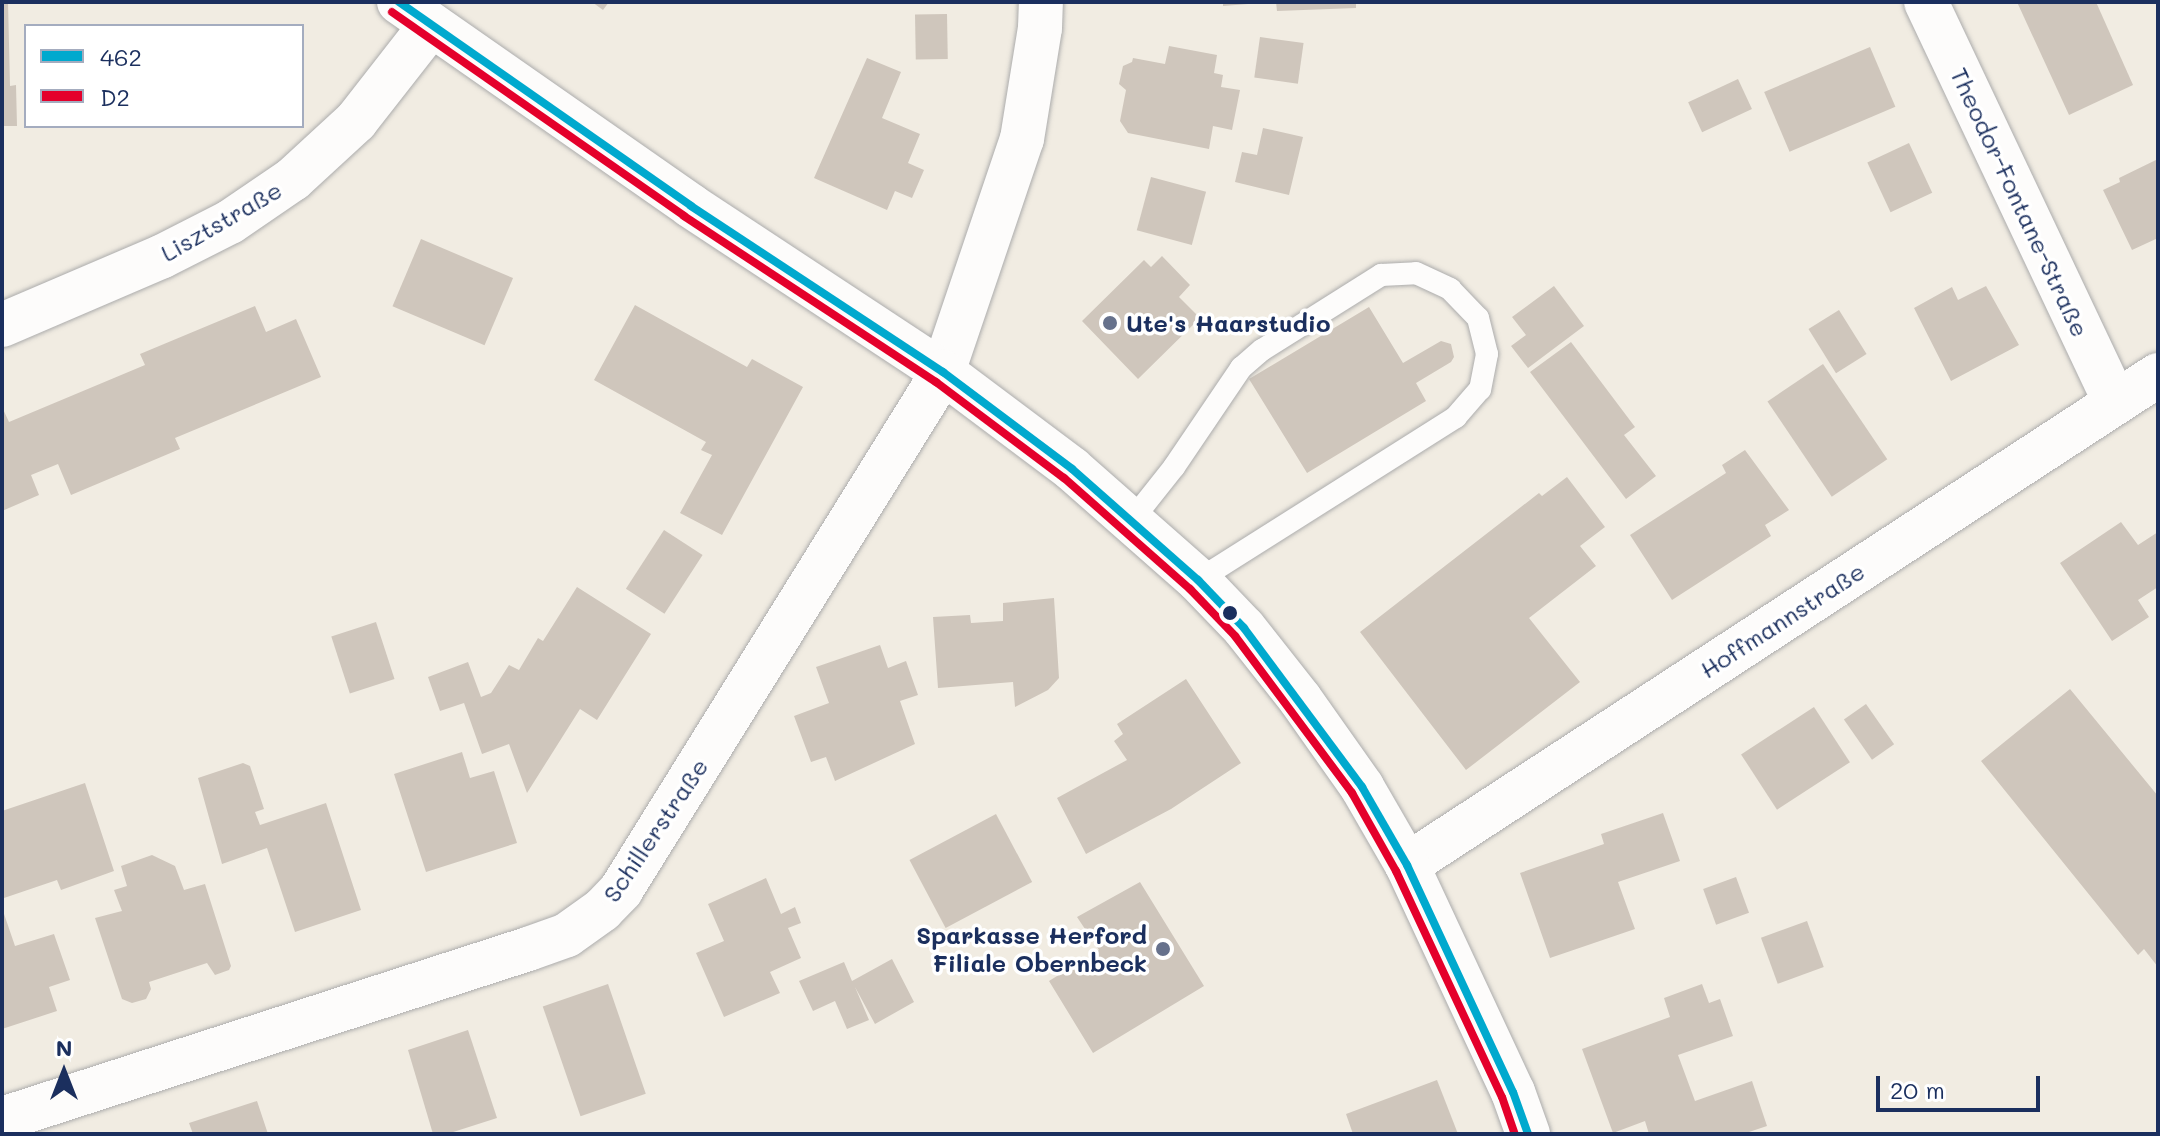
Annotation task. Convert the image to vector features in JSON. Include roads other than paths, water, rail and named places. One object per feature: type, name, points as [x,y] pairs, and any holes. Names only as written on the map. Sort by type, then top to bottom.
[{"type":"street","name":"Schillerstraße","points":[[2,1119],[567,935],[602,910],[621,890],[943,372],[1022,139],[1040,28],[1041,2]]},
{"type":"street","name":"Theodor-Fontane-Straße","points":[[1926,2],[2115,402]]},
{"type":"street","points":[[415,13],[691,206],[943,372],[1072,469],[1198,580],[1244,628],[1300,699],[1362,787],[1407,865],[1513,1092],[1528,1134]]},
{"type":"street","name":"Lisztstraße","points":[[2,325],[161,257],[230,222],[293,179],[356,121],[415,13]]},
{"type":"street","name":"Hoffmannstraße","points":[[1407,865],[2158,375]]},
{"type":"lane","points":[[1132,520],[1174,467],[1234,377],[1262,350],[1381,275],[1416,273],[1450,289],[1478,318],[1487,354],[1480,389],[1456,417],[1198,580]]},
{"type":"place","name":"Ute's Haarstudio","points":[[1110,323]]},
{"type":"place","name":"Sparkasse Herford Filiale Obernbeck","points":[[1163,949]]}]
